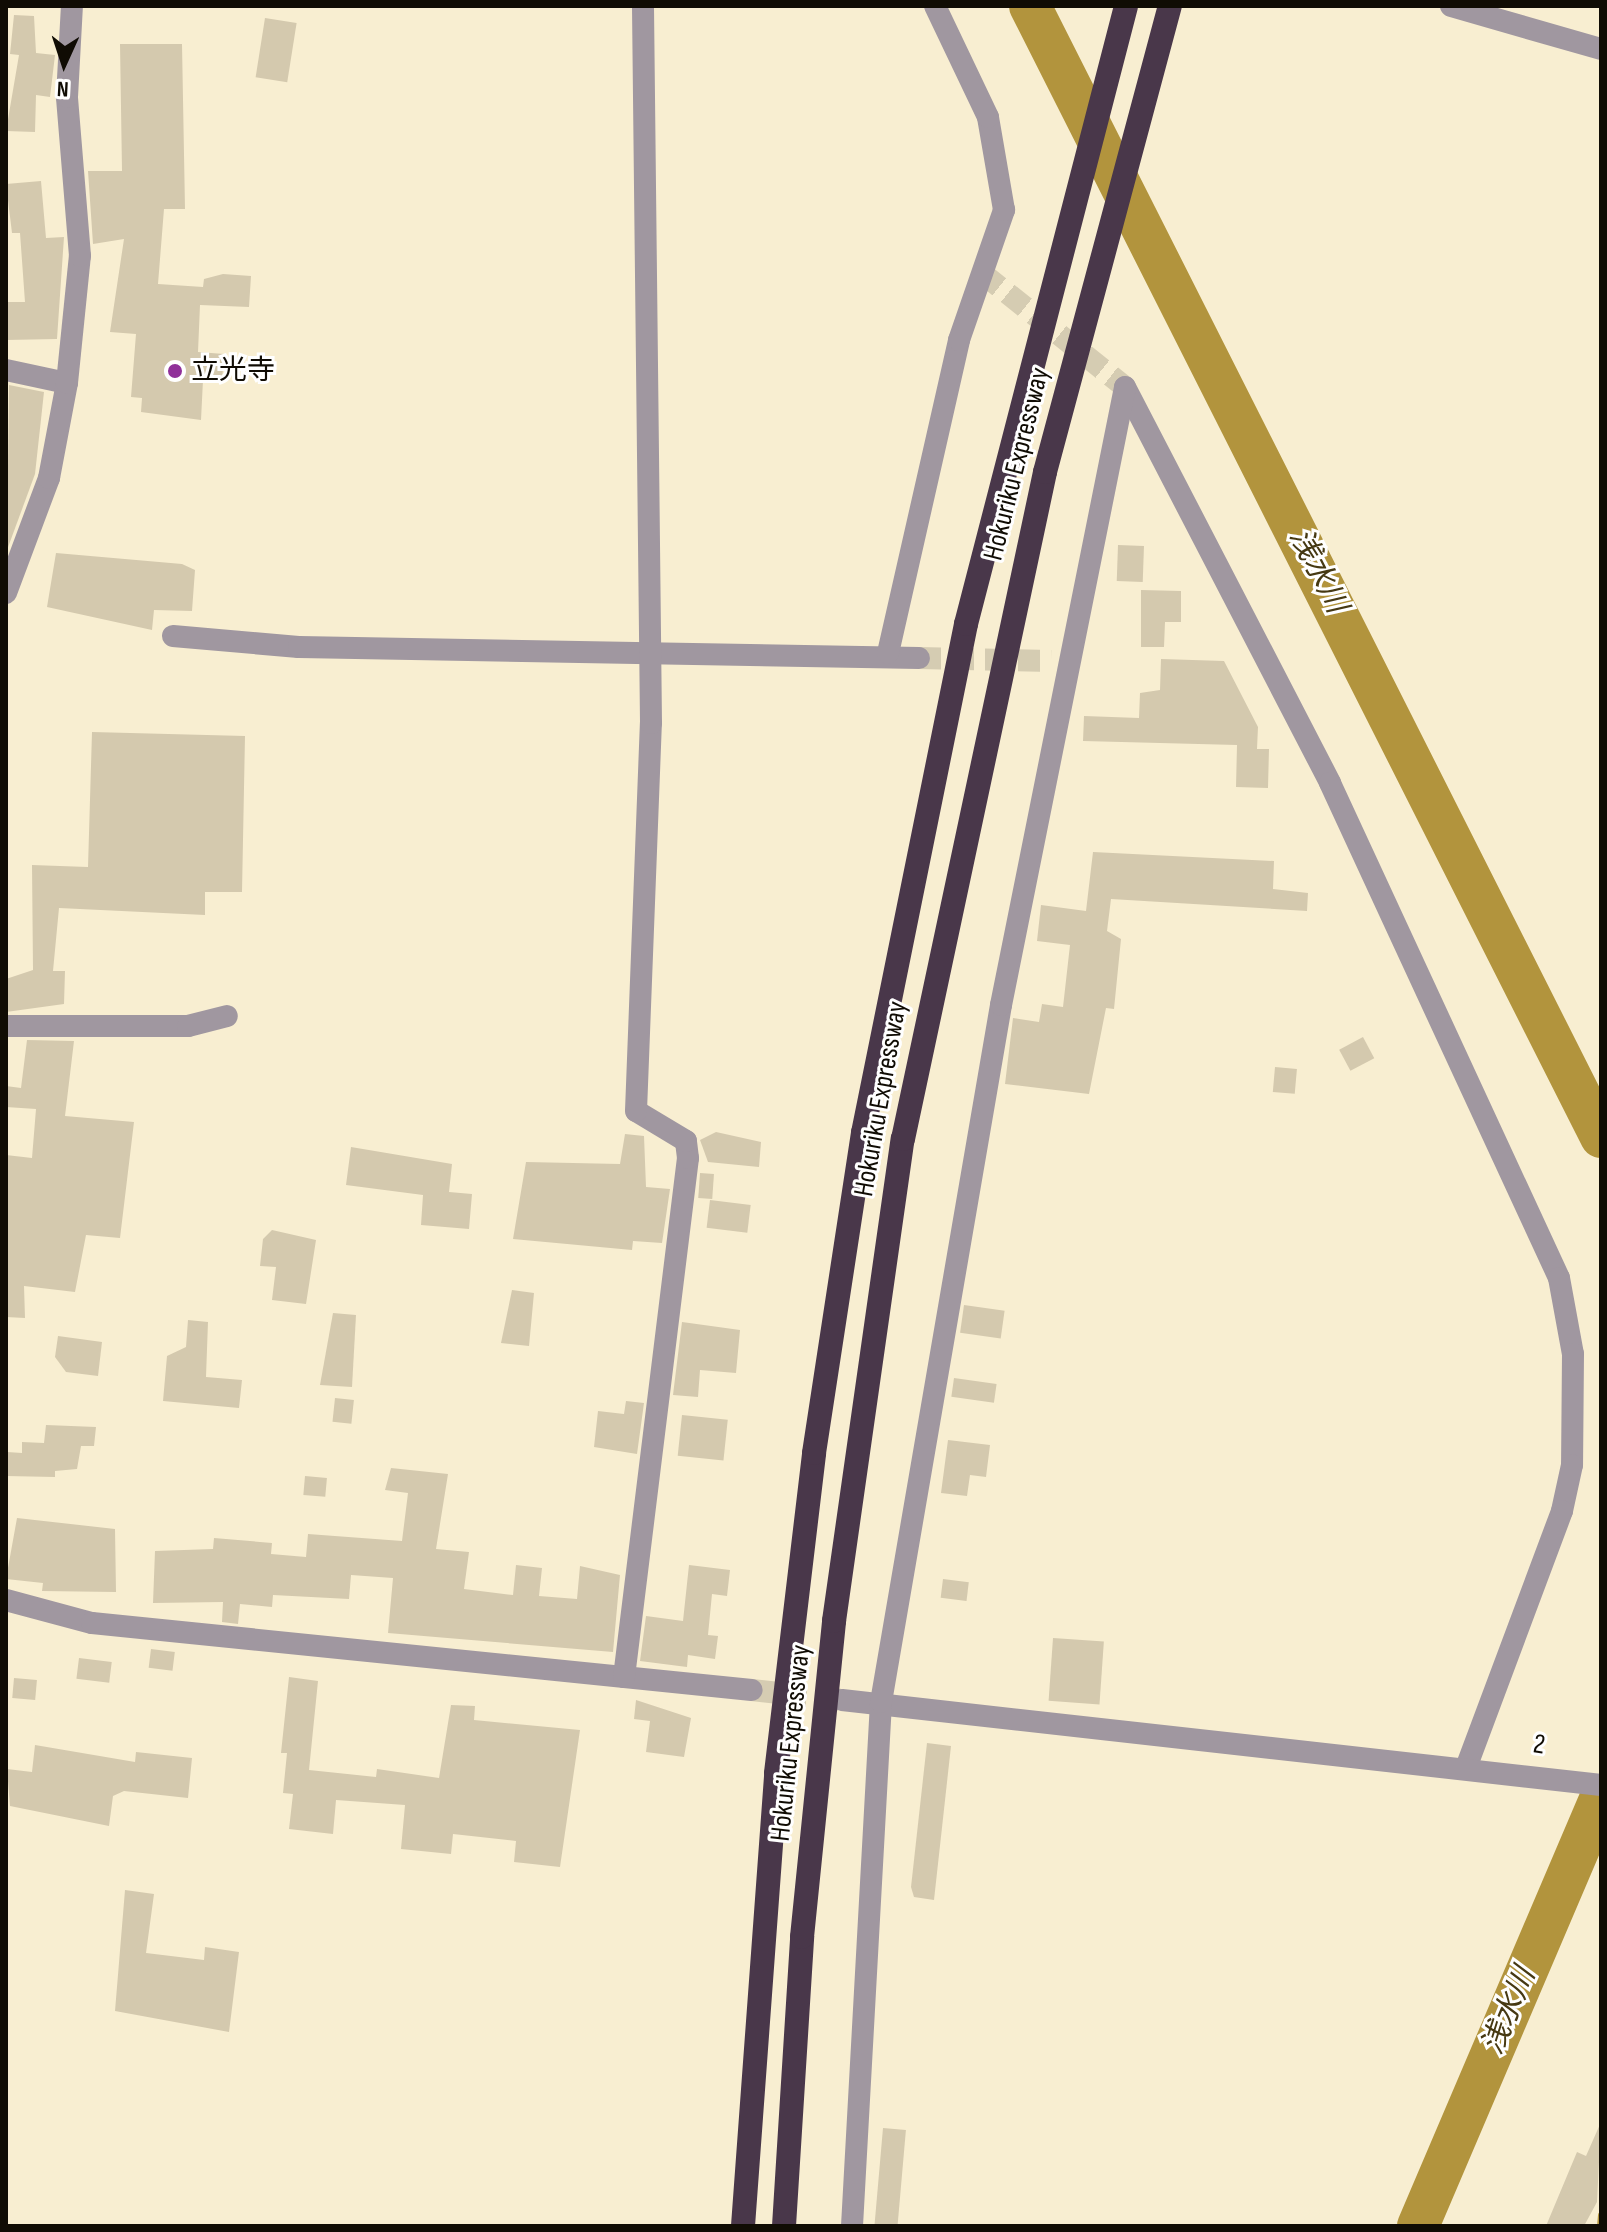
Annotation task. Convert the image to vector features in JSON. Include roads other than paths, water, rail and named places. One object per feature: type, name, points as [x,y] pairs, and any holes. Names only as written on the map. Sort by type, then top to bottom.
[{"type":"highway","name":"Hokuriku Expressway","points":[[743,2226],[776,1773],[837,1291],[946,717],[1057,263],[1126,6]]},
{"type":"highway","name":"Hokuriku Expressway","points":[[784,2226],[809,1858],[877,1300],[966,818],[1086,307],[1170,6]]},
{"type":"street","points":[[6,593],[49,478],[67,383],[80,256],[67,97],[72,6]]},
{"type":"street","points":[[624,1677],[688,1158],[686,1141],[636,1111],[650,653],[643,6]]},
{"type":"street","points":[[888,653],[959,340],[1004,210],[988,117],[935,6]]},
{"type":"street","points":[[1451,6],[1601,49]]},
{"type":"street","points":[[6,370],[67,383]]},
{"type":"street","points":[[852,2226],[881,1702],[1059,661],[1125,387],[1330,783],[1559,1278],[1573,1354],[1572,1465],[1562,1511],[1467,1765]]},
{"type":"street","points":[[173,636],[299,647],[650,653],[888,653],[919,658]]},
{"type":"street","points":[[6,1026],[188,1026],[227,1016]]},
{"type":"street","points":[[6,1600],[92,1623],[752,1690]]},
{"type":"street","name":"2","points":[[842,1700],[1467,1765],[1601,1785]]},
{"type":"waterway","name":"浅水川","points":[[1030,6],[1601,1137]]},
{"type":"waterway","name":"浅水川","points":[[1418,2226],[1601,1796]]},
{"type":"waterway","points":[[1600,2226],[1601,2215]]},
{"type":"tunnel","points":[[982,273],[1125,387]]},
{"type":"tunnel","points":[[919,658],[1051,661]]},
{"type":"tunnel","points":[[752,1690],[842,1700]]},
{"type":"place","name":"立光寺","points":[[175,371]]}]
